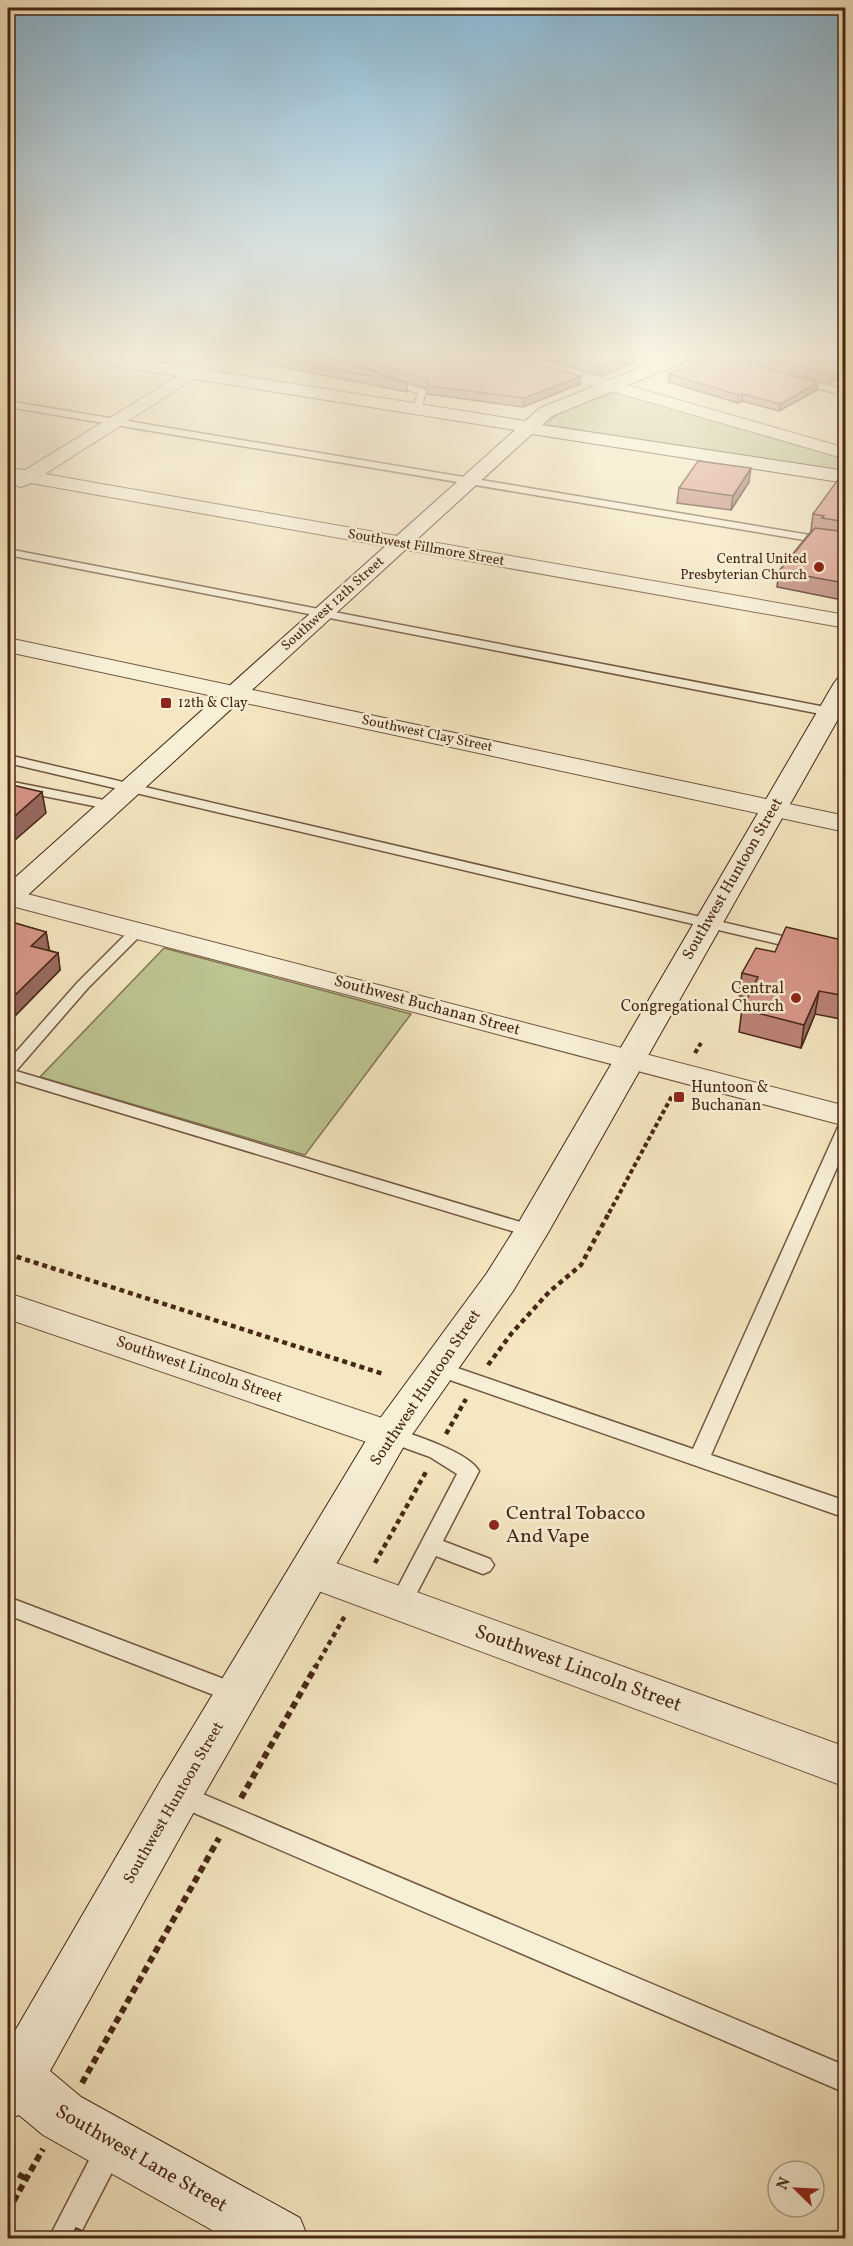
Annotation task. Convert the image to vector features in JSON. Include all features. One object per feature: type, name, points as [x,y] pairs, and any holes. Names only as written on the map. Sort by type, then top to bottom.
[{"type":"main road","name":"Southwest 12th Street","points":[[8,897],[494,460]]},
{"type":"main road","points":[[737,460],[846,477]]},
{"type":"main road","name":"Southwest Huntoon Street","points":[[10,2080],[390,1435],[500,1282],[531,1231],[773,809],[840,703]]},
{"type":"main road","name":"Southwest Lane Street","points":[[10,2080],[62,2116],[113,2144],[255,2232]]},
{"type":"street","points":[[8,489],[54,460]]},
{"type":"street","name":"Southwest Fillmore Street","points":[[8,473],[846,622]]},
{"type":"street","name":"Southwest Clay Street","points":[[8,645],[846,824]]},
{"type":"street","name":"Southwest Buchanan Street","points":[[8,897],[846,1116]]},
{"type":"street","name":"Southwest Lincoln Street","points":[[8,1306],[390,1435]]},
{"type":"street","name":"Southwest Lincoln Street","points":[[311,1571],[846,1767]]},
{"type":"lane","points":[[336,460],[846,544]]},
{"type":"lane","points":[[8,552],[323,613],[840,703]]},
{"type":"lane","points":[[8,759],[846,956]]},
{"type":"lane","points":[[8,785],[110,805]]},
{"type":"lane","points":[[138,930],[83,985],[8,1072],[531,1231]]},
{"type":"lane","points":[[699,1459],[846,1127]]},
{"type":"lane","points":[[437,1368],[846,1510]]},
{"type":"lane","points":[[390,1435],[437,1452],[469,1471],[400,1604]]},
{"type":"lane","points":[[431,1545],[483,1565]]},
{"type":"lane","points":[[8,1606],[238,1695]]},
{"type":"lane","points":[[178,1795],[846,2080]]},
{"type":"lane","points":[[63,2238],[113,2144]]},
{"type":"path","points":[[8,1254],[383,1374]]},
{"type":"path","points":[[8,2169],[26,2178],[8,2211]]},
{"type":"green space","points":[[763,460],[845,460],[845,473]]},
{"type":"green space","points":[[164,948],[411,1014],[305,1155],[40,1077]]},
{"type":"building","points":[[698,461],[751,468],[733,496],[679,488]]},
{"type":"building","points":[[837,481],[846,482],[846,522],[813,514]]},
{"type":"building","name":"Central United Presbyterian Church","points":[[815,528],[846,532],[846,582],[779,571]]},
{"type":"building","points":[[8,784],[42,792],[8,822]]},
{"type":"building","points":[[8,921],[46,932],[31,946],[58,953],[8,1002]]},
{"type":"building","name":"Central Congregational Church","points":[[786,927],[842,940],[839,947],[846,949],[846,996],[819,991],[804,1025],[742,1009],[758,977],[742,973],[756,948],[775,952]]},
{"type":"building","points":[[76,2228],[97,2238],[71,2238]]},
{"type":"place","name":"Central United Presbyterian Church","points":[[819,567]]},
{"type":"place","name":"12th & Clay","points":[[166,703]]},
{"type":"place","name":"Central Congregational Church","points":[[796,998]]},
{"type":"place","name":"Huntoon & Buchanan","points":[[679,1097]]},
{"type":"place","name":"Central Tobacco And Vape","points":[[494,1525]]}]
